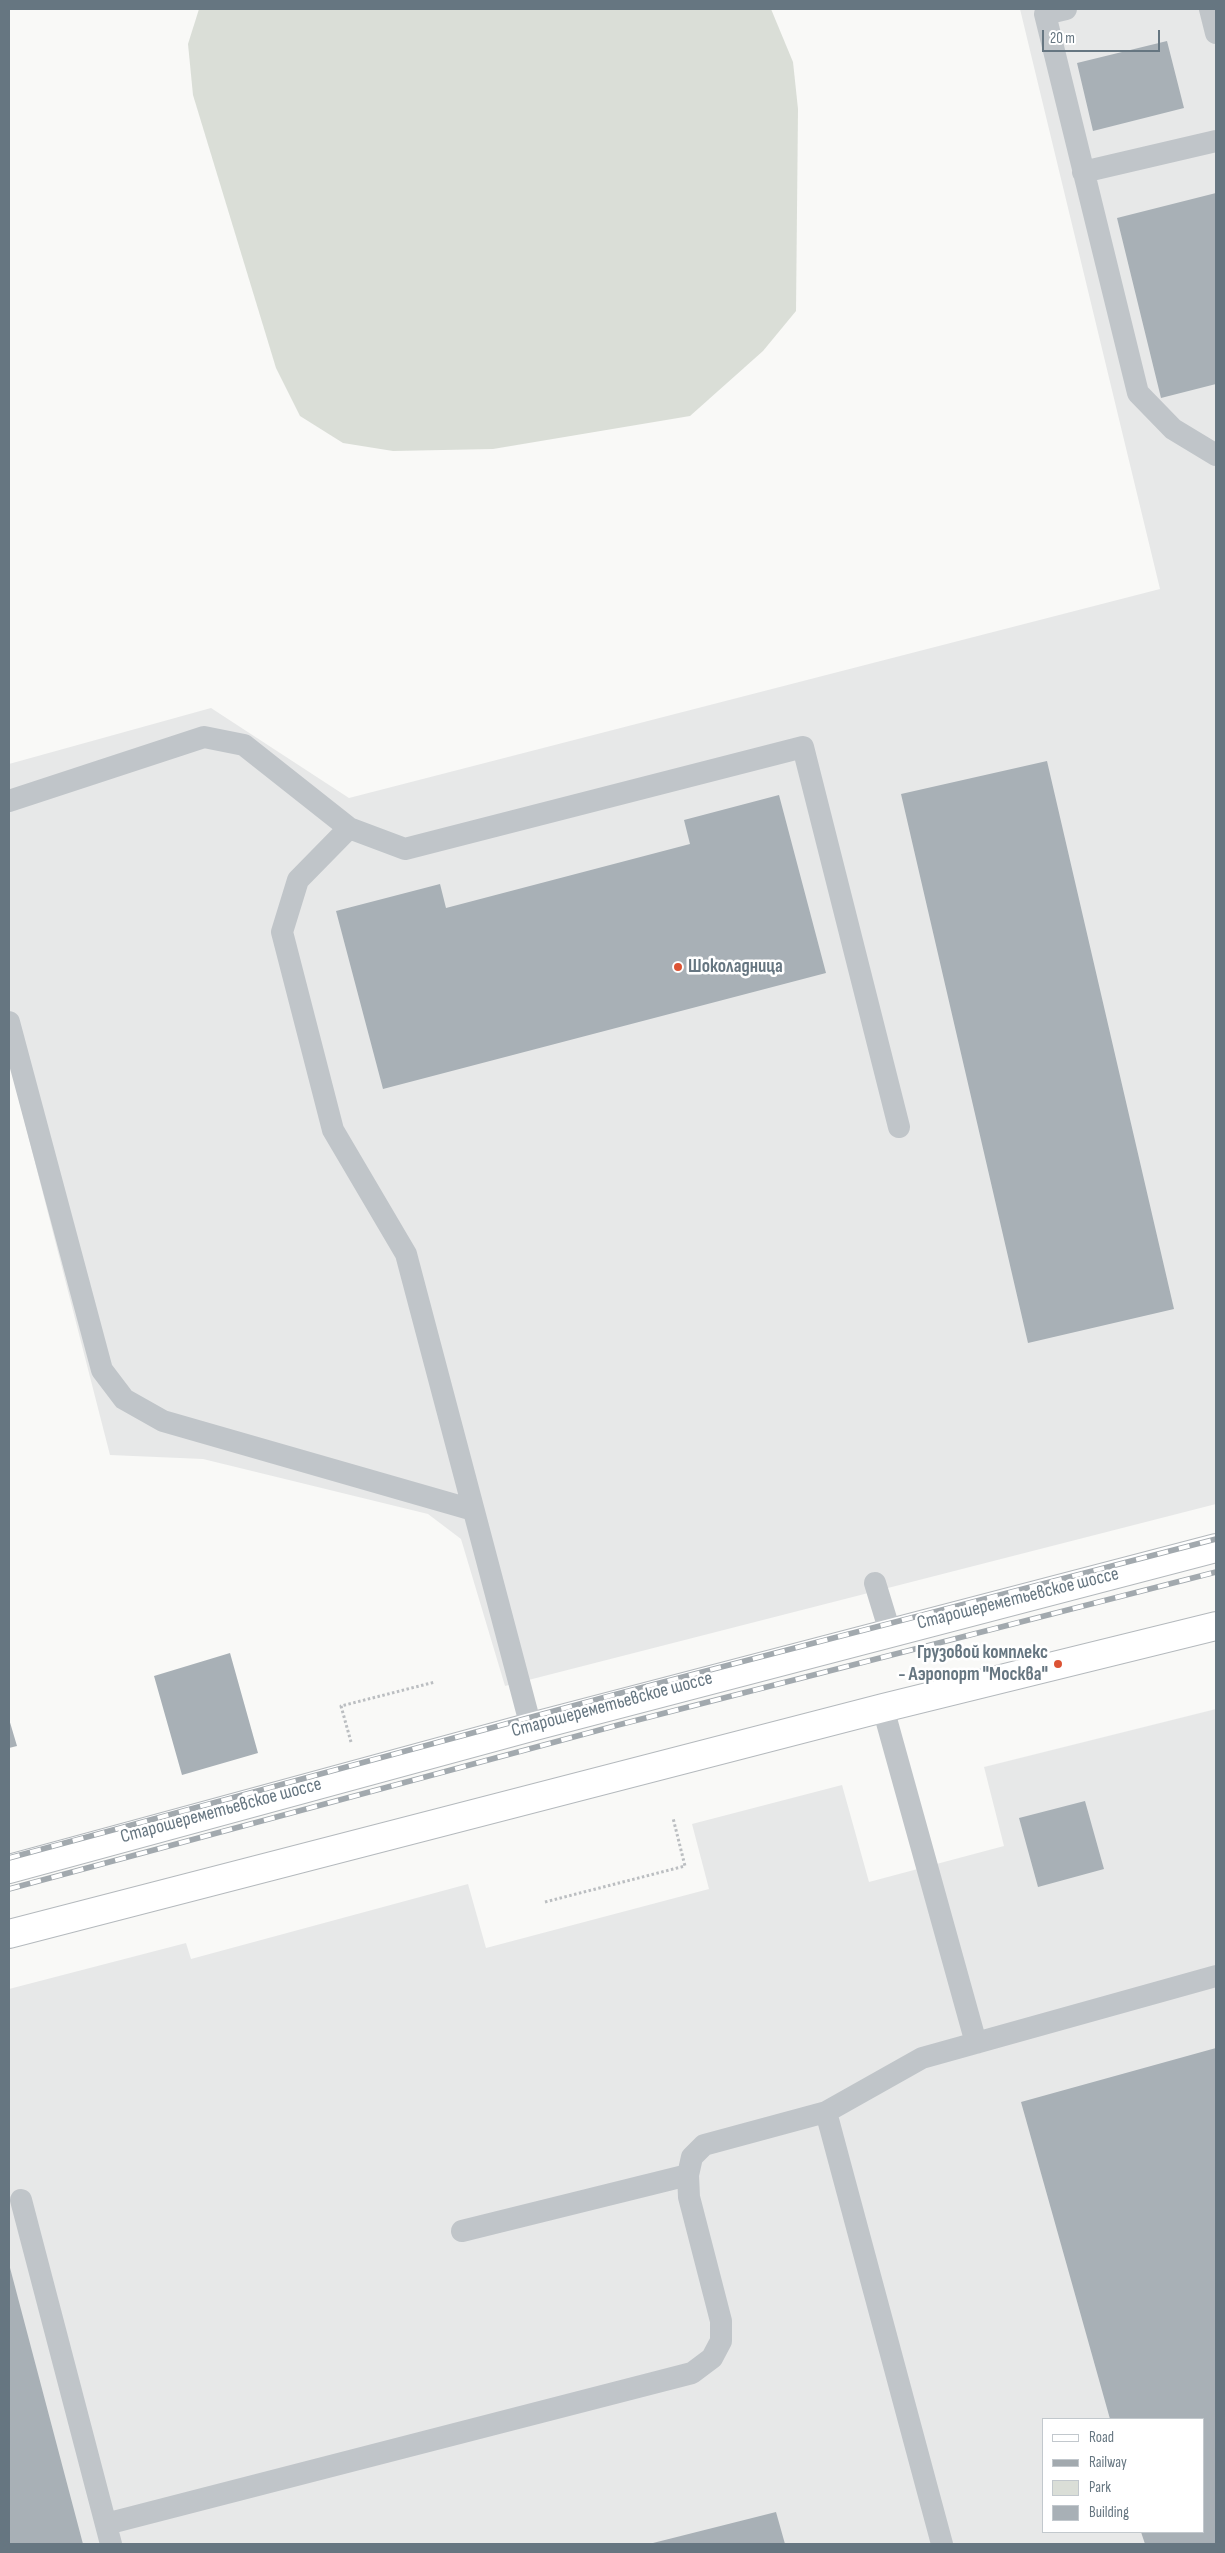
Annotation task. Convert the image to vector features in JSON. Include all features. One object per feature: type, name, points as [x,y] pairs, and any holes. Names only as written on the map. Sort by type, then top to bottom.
[{"type":"main road","name":"Старошереметьевское шоссе","points":[[9,1868],[531,1727],[1216,1548]]},
{"type":"main road","points":[[9,1934],[883,1708],[1216,1626]]},
{"type":"lane","points":[[1066,9],[1044,14],[1138,393],[1173,429],[1216,455]]},
{"type":"lane","points":[[1210,9],[1216,33]]},
{"type":"lane","points":[[1084,172],[1216,140]]},
{"type":"lane","points":[[9,801],[204,737],[244,744],[349,828],[405,849],[803,747],[899,1126]]},
{"type":"lane","points":[[349,828],[298,880],[282,932],[333,1130],[406,1254],[531,1727]]},
{"type":"lane","points":[[9,1022],[102,1370],[124,1399],[163,1421],[473,1510]]},
{"type":"lane","points":[[875,1583],[890,1632]]},
{"type":"lane","points":[[883,1708],[976,2042]]},
{"type":"lane","points":[[21,2200],[108,2534],[692,2374],[712,2358],[721,2341],[721,2321],[689,2197],[688,2175],[692,2157],[704,2145],[826,2112],[922,2058],[1216,1976]]},
{"type":"lane","points":[[826,2112],[942,2544]]},
{"type":"lane","points":[[462,2231],[688,2175]]},
{"type":"path","points":[[360,1739],[351,1742],[342,1706],[435,1682]]},
{"type":"path","points":[[545,1902],[685,1866],[673,1818]]},
{"type":"shaded area","points":[[1020,9],[1216,9],[1216,1504],[505,1686],[461,1539],[428,1514],[203,1459],[110,1455],[9,1061],[9,764],[211,708],[349,798],[1160,589]]},
{"type":"shaded area","points":[[1216,1709],[1216,2544],[9,2544],[9,1989],[186,1943],[191,1959],[468,1884],[486,1948],[709,1889],[692,1824],[842,1785],[869,1882],[1004,1846],[984,1767]]},
{"type":"green space","points":[[199,9],[771,9],[793,62],[798,109],[796,311],[763,351],[690,416],[493,449],[393,451],[343,443],[300,416],[276,368],[193,95],[188,44]]},
{"type":"building","points":[[1167,41],[1184,108],[1093,131],[1077,63]]},
{"type":"building","points":[[1216,193],[1216,384],[1161,398],[1117,218]]},
{"type":"building","points":[[1047,761],[1174,1309],[1028,1343],[901,794]]},
{"type":"building","points":[[779,795],[826,973],[383,1089],[336,911],[440,884],[446,908],[690,844],[684,820]]},
{"type":"building","points":[[230,1653],[258,1753],[182,1775],[154,1676]]},
{"type":"building","points":[[9,1719],[17,1746],[9,1748]]},
{"type":"building","points":[[1085,1801],[1104,1869],[1038,1887],[1019,1818]]},
{"type":"building","points":[[1216,2048],[1216,2544],[1145,2544],[1141,2533],[1205,2533],[1205,2418],[1110,2418],[1021,2102]]},
{"type":"building","points":[[9,2264],[83,2544],[9,2544]]},
{"type":"building","points":[[776,2512],[785,2544],[649,2544]]},
{"type":"railway","points":[[9,1858],[613,1695],[1216,1539]]},
{"type":"railway","points":[[9,1889],[618,1725],[1216,1572]]},
{"type":"place","name":"Шоколадница","points":[[678,967]]},
{"type":"place","name":"Грузовой комплекс - Аэропорт \"Москва\"","points":[[1058,1664]]}]
